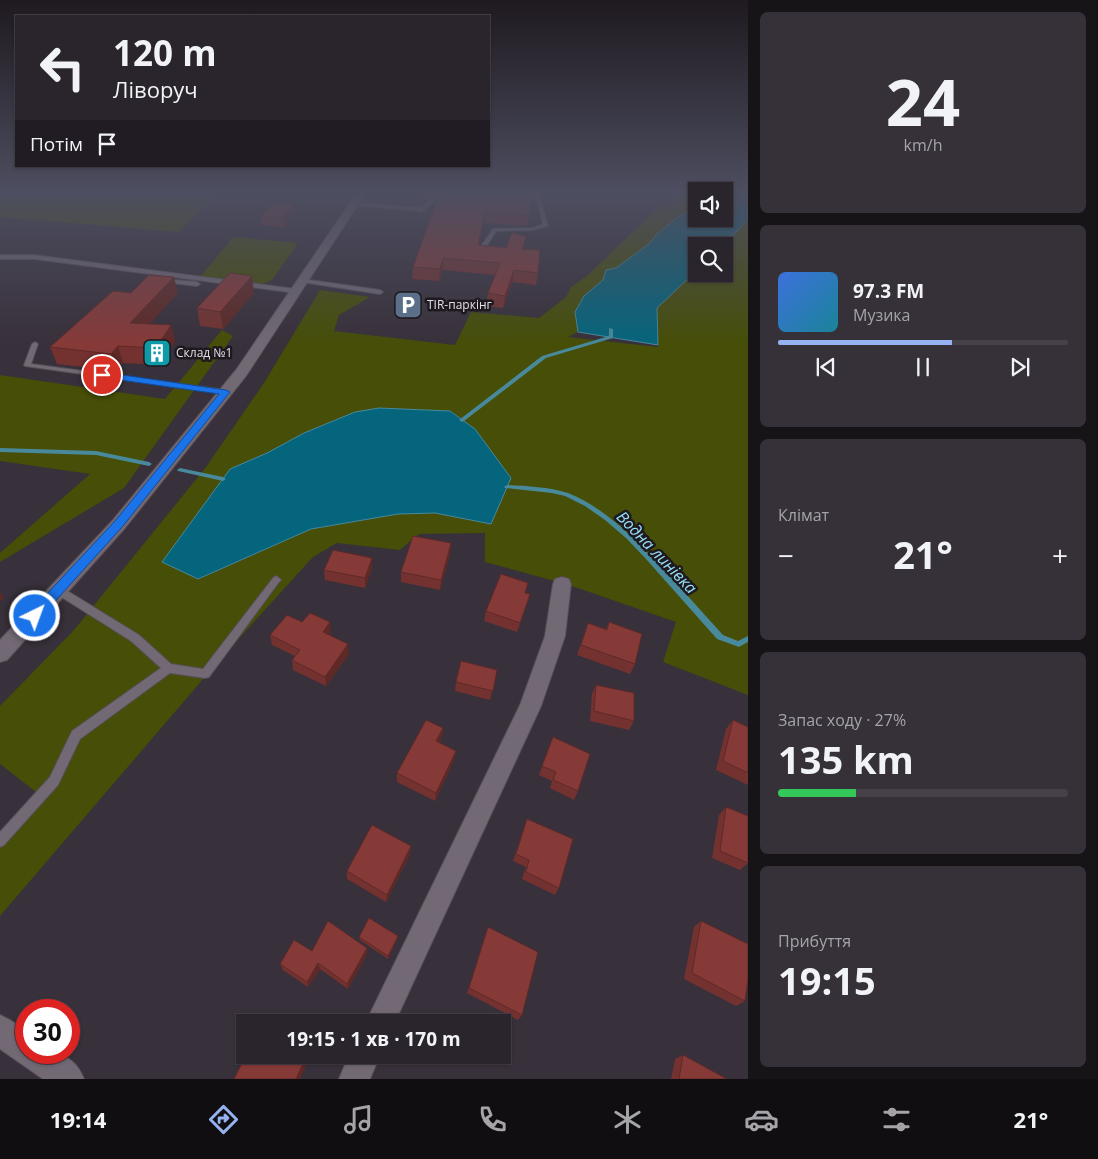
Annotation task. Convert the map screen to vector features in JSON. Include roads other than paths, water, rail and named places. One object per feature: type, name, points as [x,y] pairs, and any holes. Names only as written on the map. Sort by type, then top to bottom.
[{"type":"street","points":[[0,654],[119,524],[242,373],[327,244]]},
{"type":"street","points":[[384,1014],[530,706],[555,636],[562,584]]},
{"type":"street","points":[[0,1030],[15,1042]]},
{"type":"street","points":[[47,1064],[69,1079]]},
{"type":"street","points":[[354,1079],[361,1064]]},
{"type":"lane","points":[[0,257],[34,257],[300,286],[380,292]]},
{"type":"lane","points":[[160,281],[266,292]]},
{"type":"lane","points":[[35,344],[27,365],[226,392]]},
{"type":"lane","points":[[58,590],[134,638],[168,668],[205,674],[276,580]]},
{"type":"lane","points":[[0,841],[54,782],[76,735],[168,668]]},
{"type":"water","points":[[649,244],[688,244],[688,279],[657,308],[658,345],[578,332],[575,312],[584,296],[603,280],[606,270],[616,268]]},
{"type":"water","points":[[379,408],[450,411],[475,429],[511,478],[491,524],[435,513],[398,514],[311,529],[198,579],[162,562],[230,469],[267,453],[304,433],[355,412]]},
{"type":"waterway","points":[[462,420],[544,357],[611,337],[611,329]]},
{"type":"waterway","points":[[0,450],[96,453],[149,464]]},
{"type":"waterway","points":[[180,470],[223,479]]},
{"type":"waterway","name":"Водна линівка","points":[[507,487],[552,491],[587,504],[607,519],[649,557],[720,637],[739,644],[748,639]]},
{"type":"place","name":"TIR-паркінг","points":[[408,305]]},
{"type":"place","name":"Склад №1","points":[[157,353]]}]
